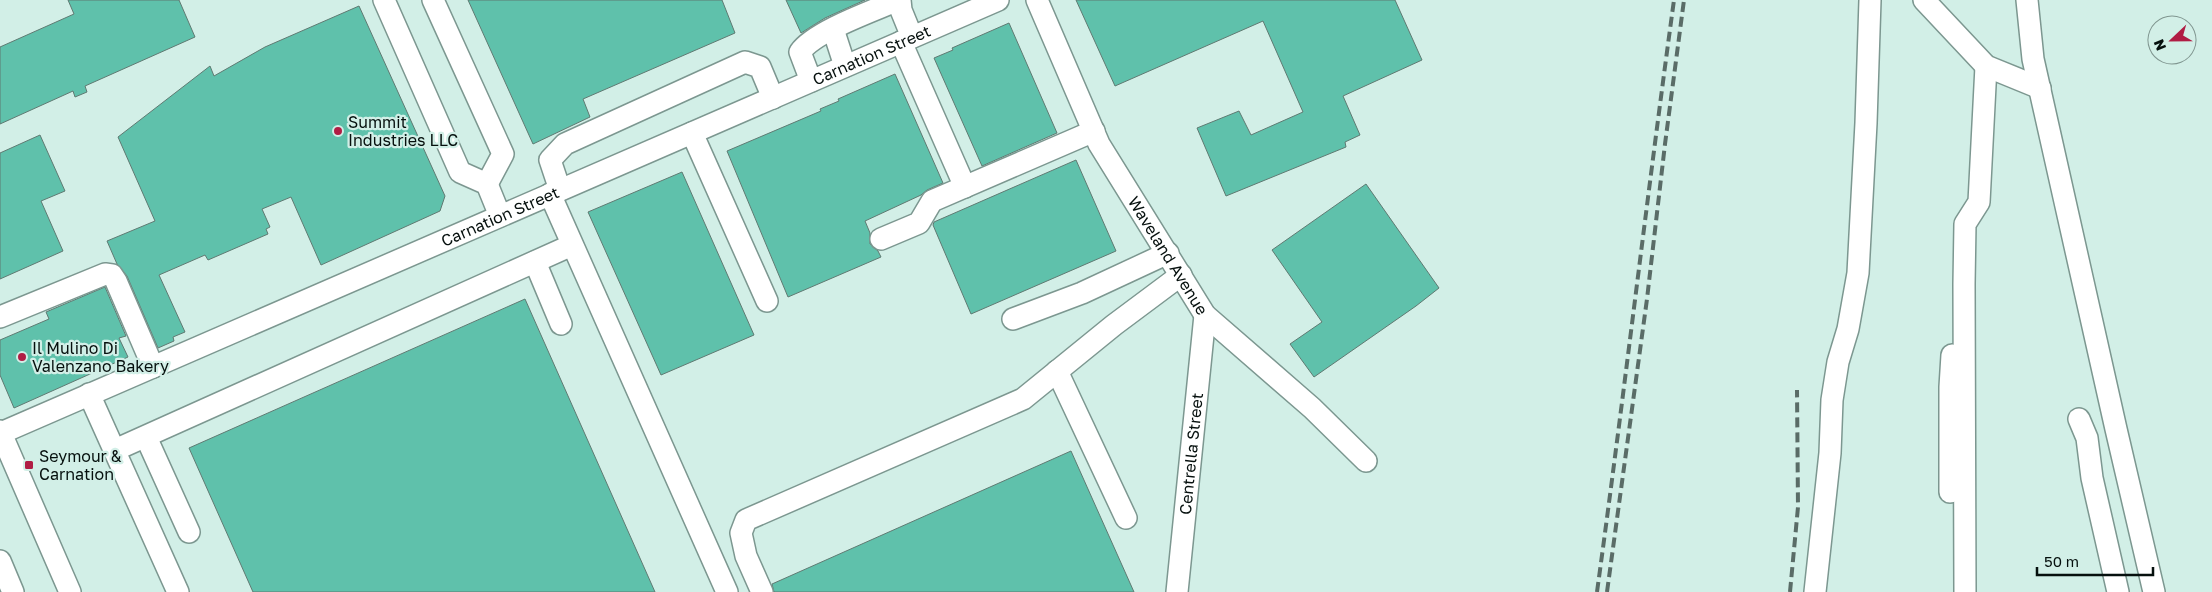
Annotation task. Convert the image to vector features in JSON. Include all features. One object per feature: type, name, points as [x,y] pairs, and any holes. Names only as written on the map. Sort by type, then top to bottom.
[{"type":"street","points":[[384,0],[460,172],[487,184],[500,216]]},
{"type":"street","points":[[433,0],[503,154],[487,184]]},
{"type":"street","points":[[811,81],[800,52],[805,45],[833,29],[899,0],[907,40],[965,187]]},
{"type":"street","name":"Carnation Street","points":[[0,432],[998,0]]},
{"type":"street","name":"Waveland Avenue","points":[[1037,0],[1099,144],[1205,315],[1312,408],[1366,461]]},
{"type":"street","points":[[1815,592],[1830,453],[1832,400],[1838,362],[1848,330],[1858,273],[1870,0]]},
{"type":"street","points":[[1924,0],[1986,66],[2040,88]]},
{"type":"street","points":[[2027,0],[2033,59],[2154,592]]},
{"type":"street","points":[[833,29],[845,66]]},
{"type":"street","points":[[728,592],[572,245],[555,192],[550,160],[565,144],[745,62],[760,67],[773,98]]},
{"type":"street","points":[[1965,592],[1966,224],[1979,202],[1986,66]]},
{"type":"street","points":[[881,239],[919,223],[932,201],[1094,131]]},
{"type":"street","points":[[692,133],[767,301]]},
{"type":"street","points":[[115,450],[572,245]]},
{"type":"street","points":[[1013,318],[1082,293],[1168,253]]},
{"type":"street","points":[[535,262],[561,324]]},
{"type":"street","points":[[0,317],[105,274],[112,275],[116,280],[153,367]]},
{"type":"street","points":[[762,592],[746,556],[741,533],[746,520],[1023,399],[1114,325],[1182,276]]},
{"type":"street","name":"Centrella Street","points":[[1177,592],[1205,315]]},
{"type":"street","points":[[1950,592],[1950,387],[1952,346],[1965,323]]},
{"type":"street","points":[[1056,372],[1126,518]]},
{"type":"street","points":[[89,394],[178,592]]},
{"type":"street","points":[[2079,418],[2087,438],[2092,478],[2118,592]]},
{"type":"street","points":[[2087,438],[2116,430]]},
{"type":"street","points":[[0,432],[70,592]]},
{"type":"street","points":[[146,436],[189,532]]},
{"type":"street","points":[[0,561],[13,592]]},
{"type":"building","points":[[68,0],[179,0],[195,37],[85,86],[87,92],[75,97],[73,91],[0,124],[0,47],[74,14]]},
{"type":"building","points":[[468,0],[722,0],[735,33],[583,99],[590,117],[533,144]]},
{"type":"building","points":[[786,0],[865,0],[825,18],[801,33]]},
{"type":"building","points":[[1076,0],[1395,0],[1422,60],[1343,96],[1360,135],[1345,142],[1346,147],[1226,196],[1197,128],[1239,111],[1251,135],[1303,112],[1263,21],[1115,86]]},
{"type":"building","points":[[359,6],[445,196],[440,211],[321,265],[291,197],[262,209],[270,227],[266,229],[268,234],[208,260],[205,255],[159,275],[185,332],[173,337],[174,341],[158,348],[127,276],[117,264],[107,241],[155,221],[118,137],[210,66],[214,76],[265,47]]},
{"type":"building","points":[[1009,23],[1057,133],[982,166],[934,58]]},
{"type":"building","points":[[895,74],[943,183],[865,221],[870,233],[870,244],[878,251],[881,257],[788,297],[727,151],[821,111],[820,109],[839,101],[838,99]]},
{"type":"building","points":[[40,135],[65,191],[41,201],[63,251],[0,279],[0,153]]},
{"type":"building","points":[[1076,160],[1116,251],[971,314],[933,225],[934,222]]},
{"type":"building","points":[[682,172],[754,335],[661,375],[588,212]]},
{"type":"building","points":[[1366,184],[1439,288],[1314,377],[1290,344],[1322,322],[1272,250]]},
{"type":"building","points":[[105,287],[126,336],[119,338],[128,357],[14,408],[0,375],[0,340],[49,319],[46,312]]},
{"type":"building","points":[[525,299],[655,592],[253,592],[189,448]]},
{"type":"building","points":[[1071,451],[1134,592],[774,592],[772,584]]},
{"type":"railway","points":[[1597,592],[1674,0]]},
{"type":"railway","points":[[1607,592],[1647,299],[1684,0]]},
{"type":"railway","points":[[1790,592],[1798,507],[1797,390]]},
{"type":"place","name":"Summit Industries LLC","points":[[338,131]]},
{"type":"place","name":"Il Mulino Di Valenzano Bakery","points":[[22,357]]},
{"type":"place","name":"Seymour & Carnation","points":[[29,465]]}]
